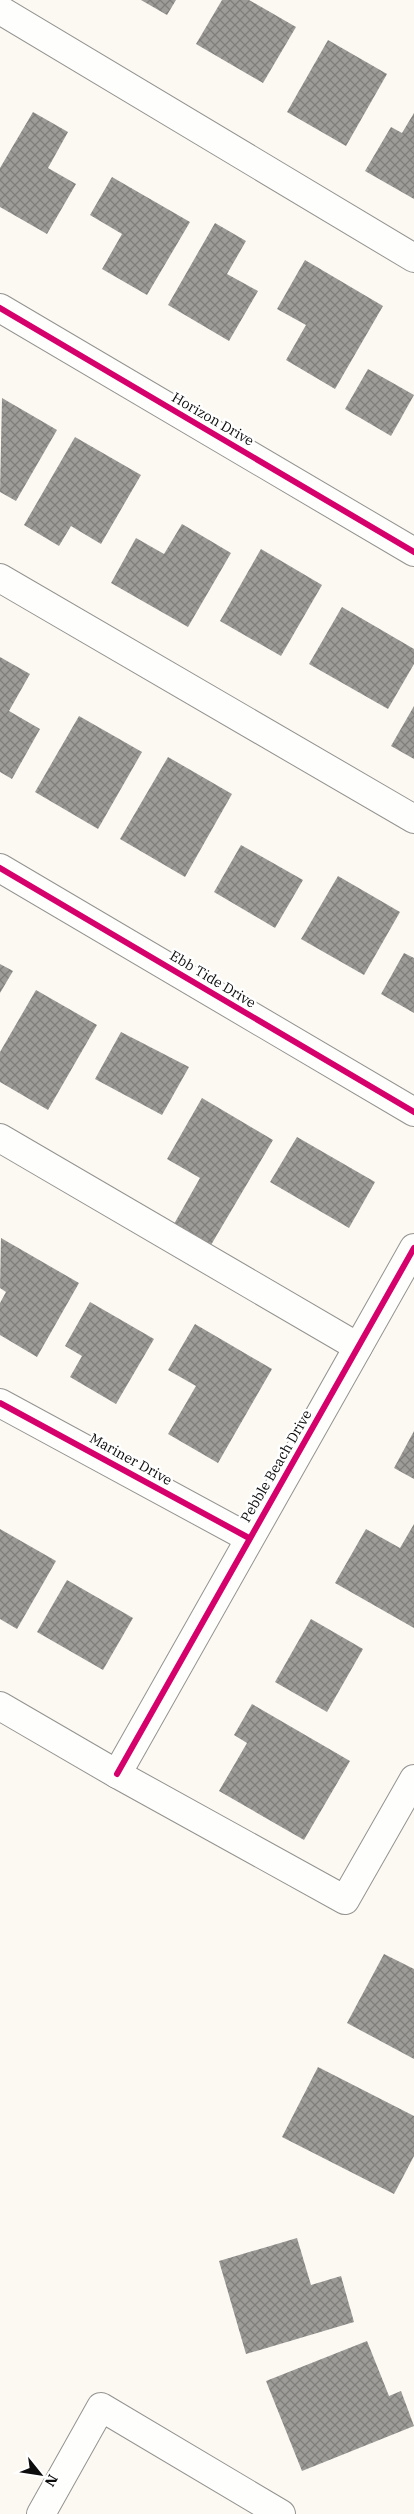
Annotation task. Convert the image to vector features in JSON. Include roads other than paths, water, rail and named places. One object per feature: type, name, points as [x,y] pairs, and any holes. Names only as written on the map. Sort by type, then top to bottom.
[{"type":"street","points":[[0,10],[414,258]]},
{"type":"street","name":"Horizon Drive","points":[[0,308],[414,552]]},
{"type":"street","points":[[0,578],[414,818]]},
{"type":"street","name":"Ebb Tide Drive","points":[[0,868],[414,1112]]},
{"type":"street","points":[[0,1138],[358,1347]]},
{"type":"street","name":"Pebble Beach Drive","points":[[116,1774],[414,1248]]},
{"type":"street","name":"Mariner Drive","points":[[0,1403],[249,1538]]},
{"type":"street","points":[[0,1706],[116,1774],[345,1900],[414,1779]]},
{"type":"street","points":[[41,2514],[100,2407],[281,2514]]}]
